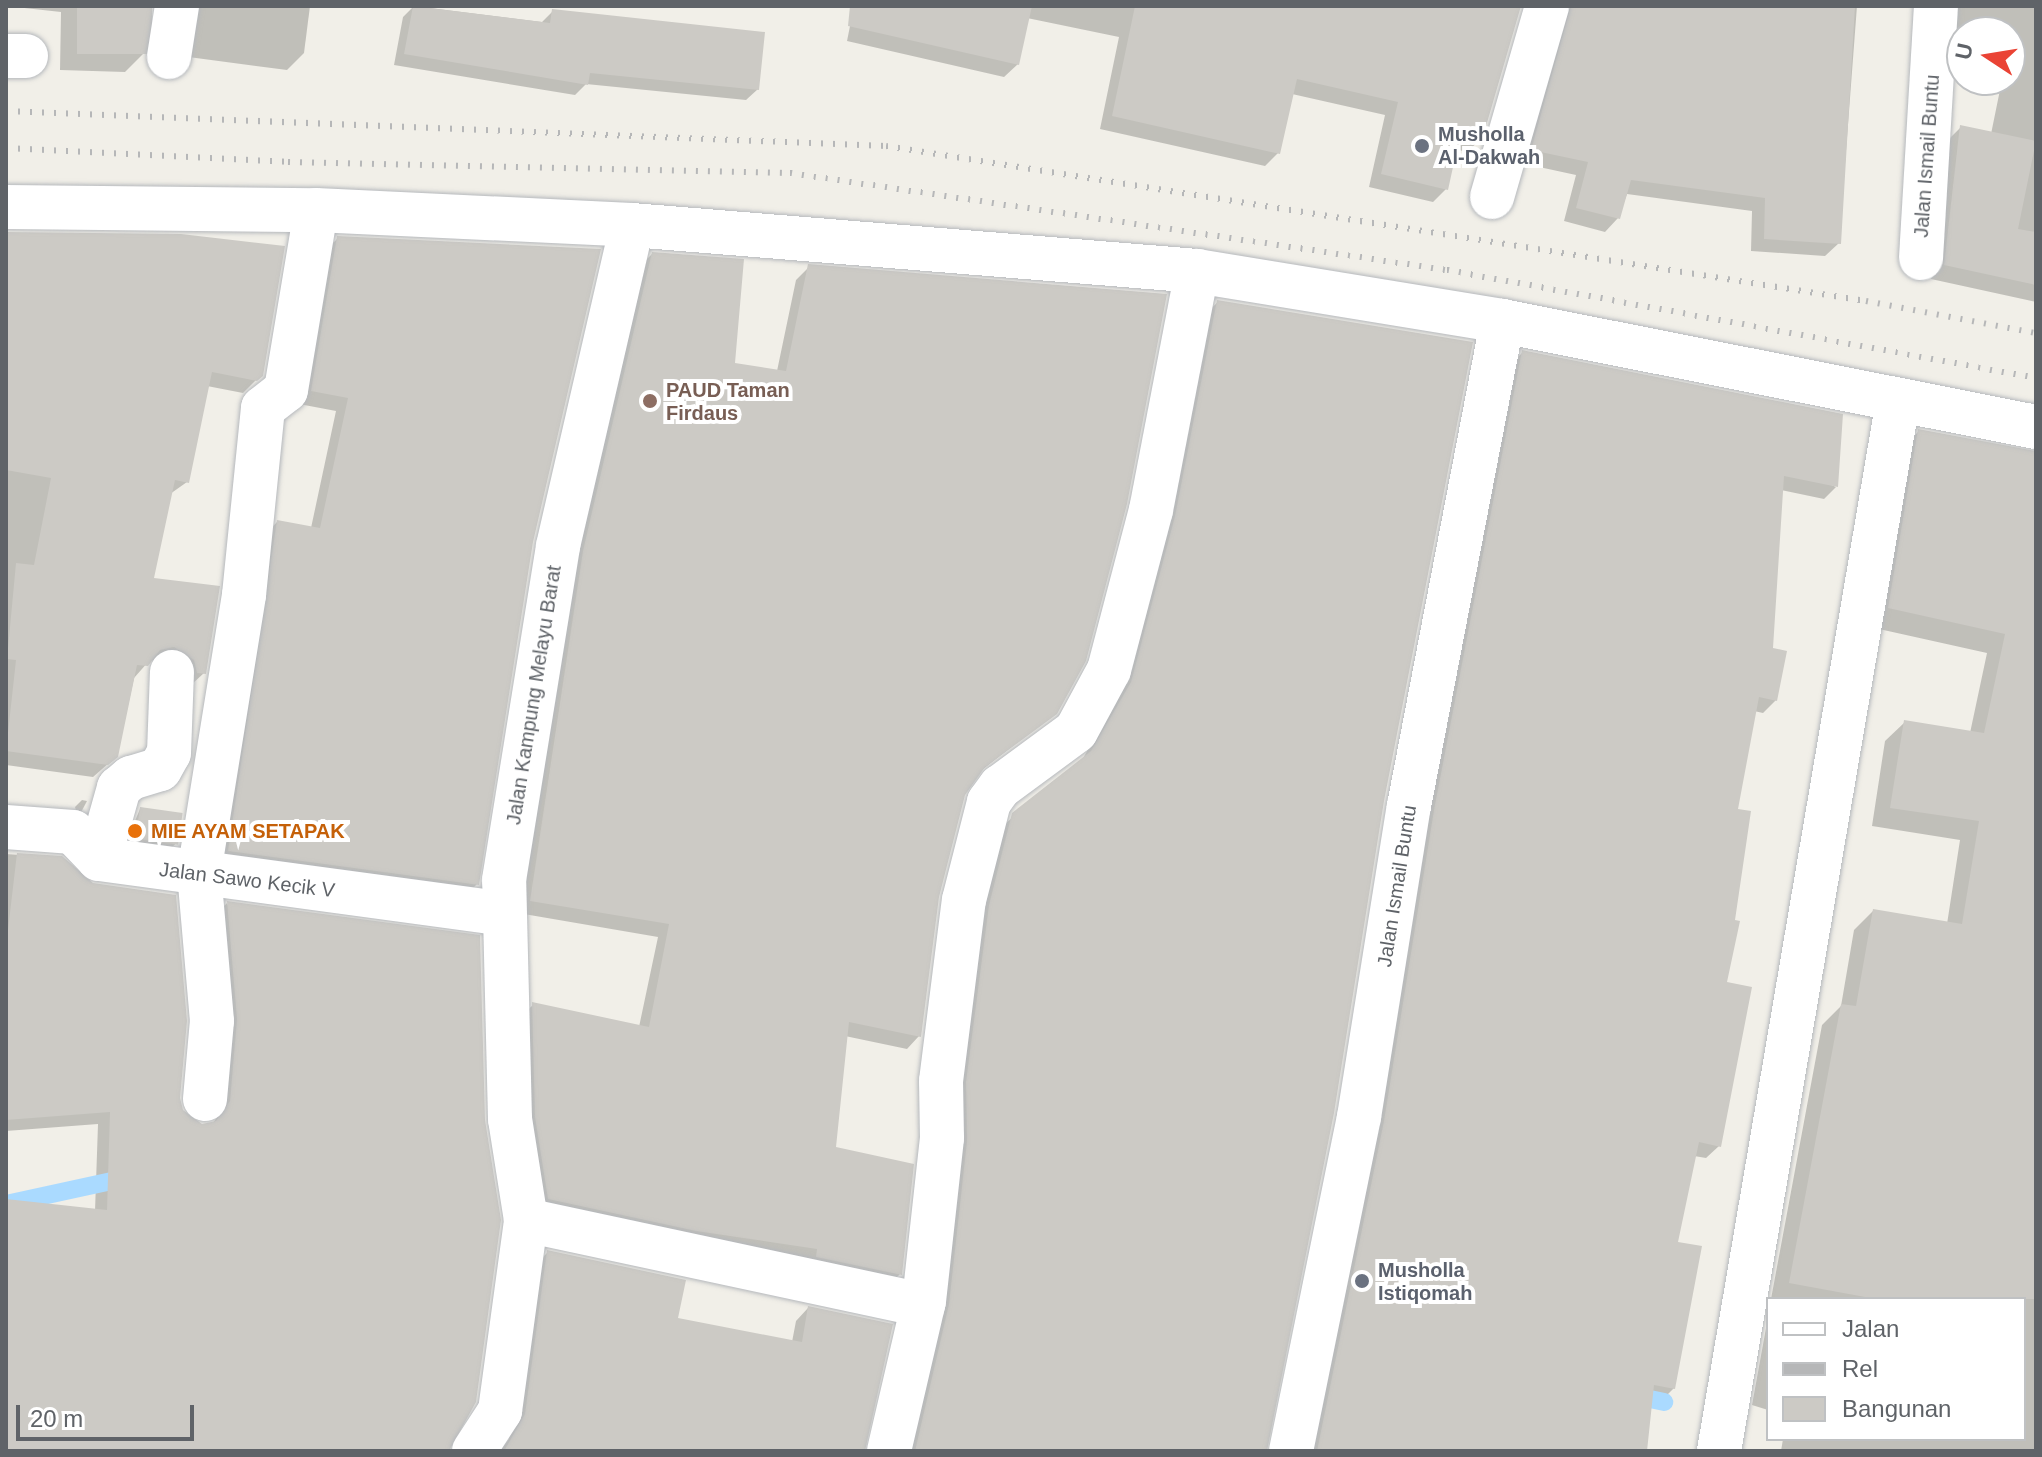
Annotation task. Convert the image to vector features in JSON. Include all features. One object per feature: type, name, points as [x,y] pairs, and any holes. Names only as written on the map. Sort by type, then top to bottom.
[{"type":"street","points":[[169,57],[177,6]]},
{"type":"street","points":[[1492,197],[1547,6]]},
{"type":"street","name":"Jalan Ismail Buntu","points":[[1921,258],[1936,6]]},
{"type":"street","points":[[6,207],[316,210],[632,225],[1197,271],[1502,321],[2036,427]]},
{"type":"street","points":[[205,1099],[212,1021],[199,873],[244,595],[263,408],[286,390],[316,210]]},
{"type":"street","name":"Jalan Kampung Melayu Barat","points":[[474,1451],[500,1411],[522,1201],[501,913],[558,546],[632,225]]},
{"type":"street","points":[[889,1451],[925,1291],[942,1138],[941,1081],[964,900],[989,802],[1000,787],[1076,731],[1109,670],[1151,510],[1197,271]]},
{"type":"street","name":"Jalan Ismail Buntu","points":[[1291,1451],[1359,1117],[1409,806],[1502,321]]},
{"type":"street","points":[[1719,1451],[1898,400]]},
{"type":"street","points":[[99,859],[119,788],[131,778],[160,769],[169,753],[172,672]]},
{"type":"street","points":[[6,827],[73,832],[99,859]]},
{"type":"street","name":"Jalan Sawo Kecik V","points":[[99,859],[501,913]]},
{"type":"street","points":[[522,1201],[925,1291]]},
{"type":"building","points":[[77,6],[152,6],[152,54],[77,54]]},
{"type":"building","points":[[413,6],[550,23],[552,9],[765,32],[759,90],[590,73],[588,85],[404,54]]},
{"type":"building","points":[[850,6],[1032,6],[1019,65],[848,26]]},
{"type":"building","points":[[1135,6],[1521,6],[1482,140],[1460,135],[1448,190],[1381,174],[1398,102],[1297,79],[1280,154],[1112,116]]},
{"type":"building","points":[[1571,6],[1855,6],[1841,244],[1764,239],[1765,198],[1631,180],[1620,219],[1576,208],[1588,162],[1531,150]]},
{"type":"building","points":[[1960,125],[2036,141],[2018,229],[2036,232],[2036,285],[1944,265]]},
{"type":"building","points":[[6,232],[181,234],[285,246],[263,376],[257,381],[212,372],[189,483],[175,480],[154,578],[220,586],[206,674],[197,673],[194,660],[174,647],[160,650],[148,666],[137,665],[118,757],[108,765],[6,751],[16,660],[7,659],[16,563],[34,565],[51,478],[6,470]]},
{"type":"building","points":[[337,236],[601,249],[533,542],[479,885],[228,851],[277,520],[320,528],[348,398],[311,391]]},
{"type":"building","points":[[652,252],[744,259],[735,363],[786,371],[808,264],[1167,294],[1127,504],[1086,661],[1057,714],[985,767],[965,795],[939,897],[921,1037],[849,1022],[836,1147],[914,1164],[902,1275],[816,1257],[817,1249],[696,1231],[548,1199],[535,1117],[532,1002],[649,1027],[669,924],[530,901],[583,551]]},
{"type":"building","points":[[1217,300],[1473,342],[1384,801],[1334,1113],[1267,1451],[915,1451],[949,1304],[967,1141],[966,1082],[989,905],[1012,813],[1091,751],[1131,682],[1175,516]]},
{"type":"building","points":[[1522,350],[1843,414],[1838,487],[1784,476],[1773,648],[1787,651],[1777,701],[1759,697],[1738,809],[1751,811],[1735,920],[1740,921],[1727,982],[1752,987],[1721,1147],[1699,1142],[1678,1242],[1702,1246],[1675,1389],[1654,1385],[1647,1451],[1317,1451],[1384,1121],[1434,810]]},
{"type":"building","points":[[1918,429],[2036,451],[2036,1299],[1865,1297],[1789,1283],[1841,1004],[1856,1006],[1873,909],[1962,924],[1979,821],[1890,808],[1904,720],[1984,733],[2005,634],[1888,608]]},
{"type":"building","points":[[140,807],[183,813],[178,845],[136,839]]},
{"type":"building","points":[[17,853],[62,856],[93,883],[176,895],[187,1021],[180,1098],[183,1110],[202,1124],[216,1121],[230,1101],[237,1019],[227,901],[480,935],[485,1120],[501,1220],[476,1402],[449,1451],[6,1451],[6,1199],[107,1210],[110,1112],[6,1120],[6,947]]},
{"type":"building","points":[[547,1250],[686,1280],[678,1318],[802,1342],[808,1306],[893,1324],[865,1451],[504,1451],[525,1414]]},
{"type":"waterway","points":[[6,1204],[130,1177]]},
{"type":"waterway","points":[[1631,1395],[1664,1402]]},
{"type":"railway","points":[[6,111],[886,146],[1866,301],[2036,333]]},
{"type":"railway","points":[[6,148],[288,162],[790,173],[1447,270],[2036,378]]},
{"type":"place","name":"Musholla Al-Dakwah","points":[[1422,146]]},
{"type":"place","name":"PAUD Taman Firdaus","points":[[650,401]]},
{"type":"place","name":"MIE AYAM SETAPAK","points":[[135,831]]},
{"type":"place","name":"Musholla Istiqomah","points":[[1362,1281]]}]
